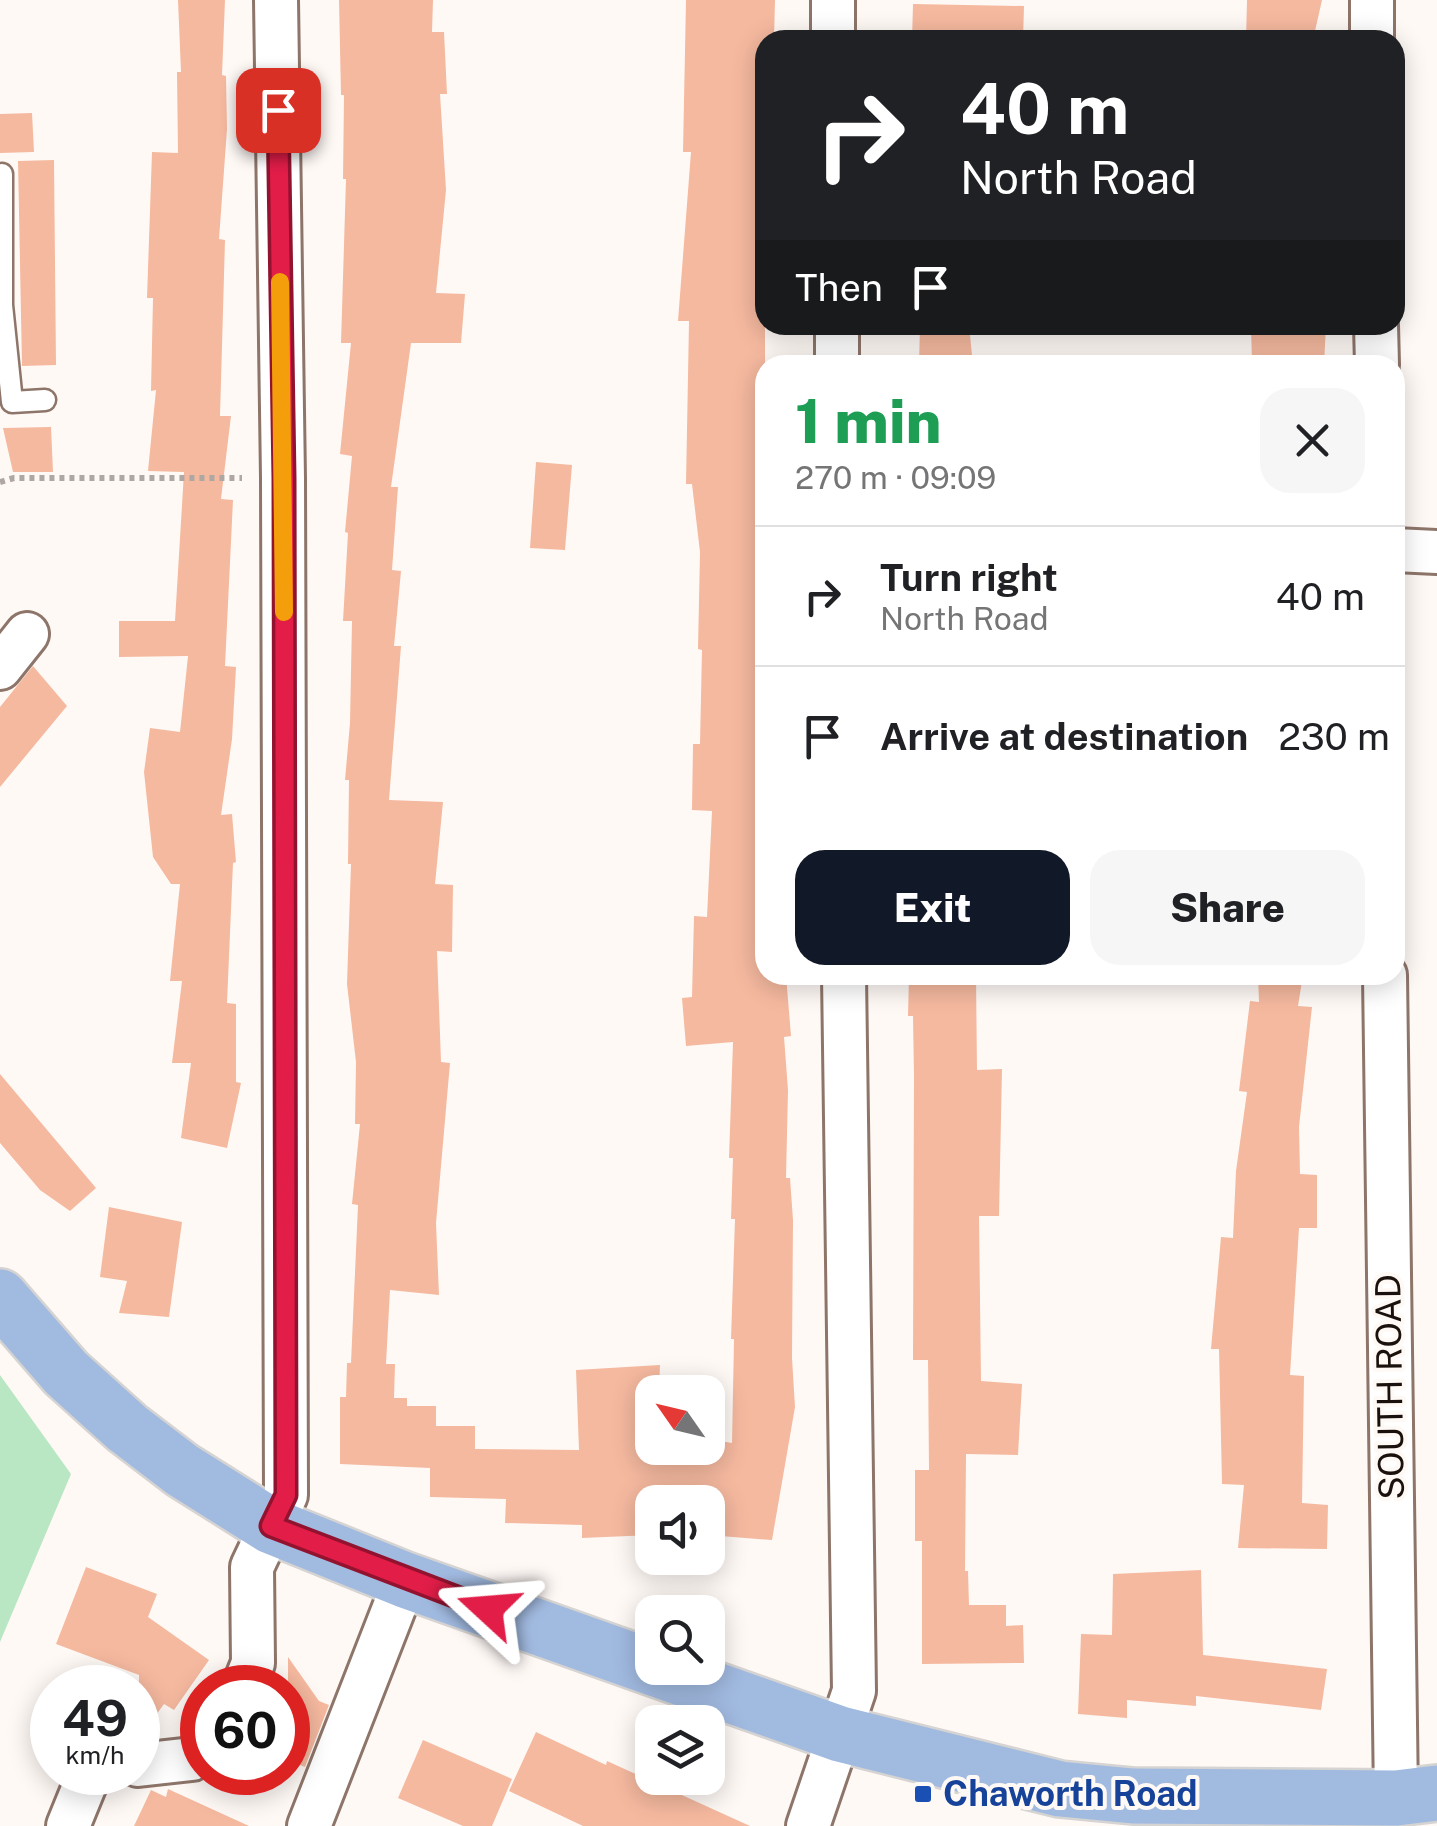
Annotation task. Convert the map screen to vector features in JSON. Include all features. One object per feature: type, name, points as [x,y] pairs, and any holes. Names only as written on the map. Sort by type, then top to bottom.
[{"type":"main road","points":[[0,1297],[66,1373],[127,1428],[182,1470],[271,1526],[405,1580],[840,1734],[1060,1789],[1133,1796],[1423,1799]]},
{"type":"street","points":[[252,1665],[252,1567],[286,1495],[284,478],[276,0]]},
{"type":"street","points":[[833,0],[833,30]]},
{"type":"street","points":[[1372,0],[1372,30]]},
{"type":"street","points":[[1405,550],[1437,552]]},
{"type":"street","points":[[0,668],[27,634]]},
{"type":"street","points":[[808,1826],[854,1691],[844,985]]},
{"type":"street","name":"SOUTH ROAD","points":[[1385,985],[1423,1799]]},
{"type":"street","points":[[308,1826],[405,1580]]},
{"type":"street","points":[[68,1826],[81,1795]]},
{"type":"lane","points":[[2,174],[1,306],[12,402],[45,400]]},
{"type":"path","points":[[0,482],[14,478],[284,478]]},
{"type":"green space","points":[[0,1375],[71,1474],[0,1642]]},
{"type":"building","points":[[178,0],[225,0],[222,75],[226,76],[227,129],[219,239],[225,240],[220,416],[231,416],[221,499],[233,500],[225,666],[236,667],[232,739],[221,815],[232,814],[236,862],[227,1003],[236,1004],[236,1082],[241,1083],[227,1148],[181,1138],[191,1063],[172,1063],[182,981],[170,981],[180,884],[171,884],[153,857],[144,772],[150,728],[180,732],[188,656],[119,657],[119,621],[175,621],[184,472],[148,471],[156,390],[151,391],[153,298],[147,298],[152,152],[178,153]]},
{"type":"building","points":[[339,0],[433,0],[432,32],[444,32],[447,94],[440,94],[446,190],[436,293],[465,294],[461,343],[411,343],[391,487],[398,487],[392,570],[401,571],[394,646],[401,646],[389,800],[443,802],[435,884],[453,885],[452,952],[437,951],[441,1062],[450,1063],[436,1223],[439,1295],[390,1290],[386,1364],[395,1364],[394,1398],[407,1398],[407,1406],[436,1406],[436,1426],[475,1426],[475,1449],[579,1450],[576,1370],[660,1365],[660,1375],[635,1375],[635,1465],[725,1465],[725,1442],[732,1443],[734,1339],[735,1219],[731,1219],[733,1158],[729,1158],[733,1042],[686,1046],[682,998],[692,997],[694,916],[707,917],[712,811],[692,810],[693,744],[700,744],[702,650],[698,649],[700,552],[692,484],[686,484],[689,321],[678,321],[691,152],[683,152],[686,0],[775,0],[774,30],[755,30],[755,335],[765,335],[765,355],[755,355],[755,985],[787,985],[791,1036],[784,1037],[788,1090],[786,1178],[790,1178],[793,1220],[795,1407],[772,1540],[725,1536],[725,1485],[635,1485],[635,1536],[582,1538],[582,1525],[505,1523],[506,1499],[430,1497],[430,1468],[340,1464],[340,1397],[346,1397],[347,1363],[351,1363],[358,1205],[352,1204],[360,1124],[355,1124],[356,1062],[347,984],[351,864],[349,780],[345,780],[352,621],[343,621],[352,456],[340,454],[351,343],[341,343],[346,179]]},
{"type":"building","points":[[1247,0],[1322,0],[1315,30],[1246,30]]},
{"type":"building","points":[[913,4],[1024,6],[1023,30],[912,30]]},
{"type":"building","points":[[32,113],[34,152],[0,153],[0,114]]},
{"type":"building","points":[[54,160],[56,365],[22,366],[18,161]]},
{"type":"building","points":[[920,335],[970,335],[972,355],[919,355]]},
{"type":"building","points":[[1251,335],[1326,335],[1324,355],[1252,355]]},
{"type":"building","points":[[51,427],[53,472],[13,472],[3,428]]},
{"type":"building","points":[[536,462],[572,465],[565,550],[530,548]]},
{"type":"building","points":[[33,666],[67,706],[0,787],[0,707]]},
{"type":"building","points":[[909,985],[976,985],[977,1070],[1002,1069],[999,1216],[979,1216],[981,1381],[1022,1384],[1018,1455],[966,1454],[965,1571],[969,1605],[1006,1605],[1006,1626],[1023,1625],[1024,1663],[922,1664],[922,1541],[915,1541],[915,1470],[929,1470],[928,1360],[913,1360],[914,1076],[913,1016],[908,1016]]},
{"type":"building","points":[[1258,985],[1301,985],[1298,1006],[1312,1007],[1299,1127],[1300,1174],[1317,1175],[1317,1228],[1299,1228],[1290,1375],[1304,1376],[1302,1503],[1328,1505],[1327,1549],[1238,1548],[1244,1485],[1222,1484],[1219,1349],[1211,1349],[1221,1237],[1233,1238],[1236,1171],[1247,1092],[1239,1091],[1250,1001],[1259,1002]]},
{"type":"building","points":[[0,1074],[96,1188],[70,1211],[40,1190],[0,1143]]},
{"type":"building","points":[[109,1207],[182,1222],[169,1317],[119,1313],[127,1281],[100,1277]]},
{"type":"building","points":[[86,1567],[157,1594],[148,1617],[209,1660],[206,1665],[180,1665],[180,1701],[174,1710],[164,1704],[160,1710],[160,1665],[112,1665],[56,1644]]},
{"type":"building","points":[[1201,1570],[1203,1655],[1327,1669],[1321,1710],[1196,1696],[1196,1706],[1127,1700],[1127,1718],[1078,1714],[1081,1634],[1112,1635],[1113,1574]]},
{"type":"building","points":[[310,1688],[319,1701],[329,1705],[310,1754]]},
{"type":"building","points":[[536,1732],[606,1765],[607,1761],[635,1774],[635,1795],[682,1795],[750,1826],[583,1826],[509,1791]]},
{"type":"building","points":[[423,1740],[512,1779],[492,1826],[463,1826],[398,1798]]},
{"type":"building","points":[[168,1789],[249,1826],[134,1826],[149,1795],[166,1797]]},
{"type":"slow traffic","points":[[280,282],[284,612]]},
{"type":"place","name":"Chaworth Road","points":[[923,1794]]},
{"type":"route","points":[[278,110],[284,478],[286,1495],[271,1526],[488,1609]]}]
